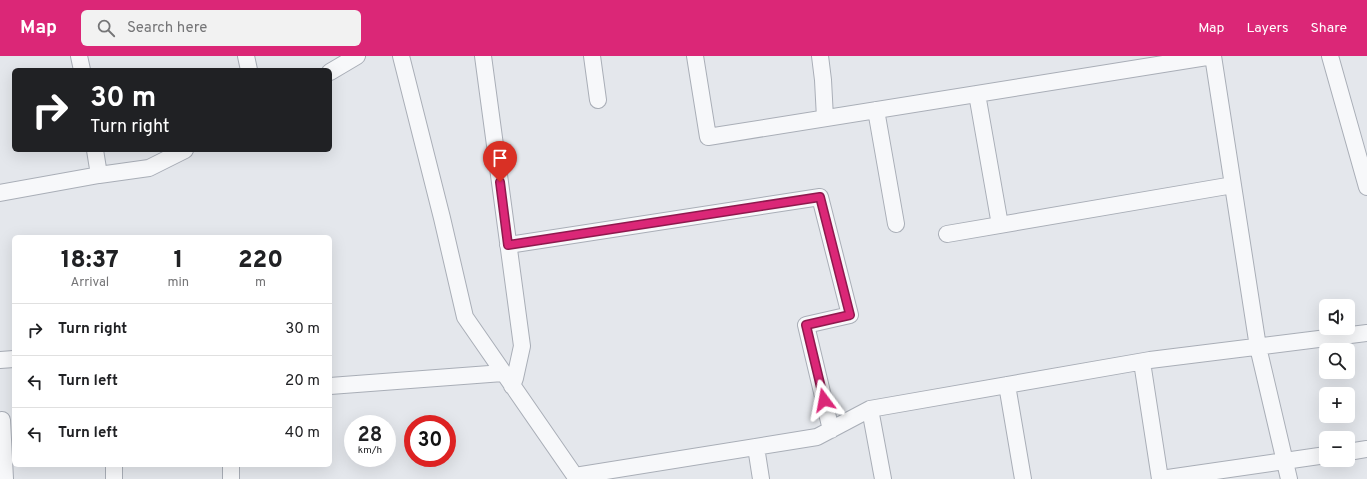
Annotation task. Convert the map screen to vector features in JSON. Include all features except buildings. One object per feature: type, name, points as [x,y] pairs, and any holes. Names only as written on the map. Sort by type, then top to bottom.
[{"type":"street","points":[[80,56],[82,68]]},
{"type":"street","points":[[246,56],[249,68]]},
{"type":"street","points":[[332,71],[357,56]]},
{"type":"street","points":[[401,56],[442,218],[465,318],[575,476],[645,472],[756,447],[817,437],[870,409],[1142,362],[1367,333]]},
{"type":"street","points":[[332,386],[507,380],[515,378],[522,346],[483,56]]},
{"type":"street","points":[[592,56],[598,100]]},
{"type":"street","points":[[694,56],[708,137],[1213,56],[1258,347],[1289,479]]},
{"type":"street","points":[[820,56],[823,80],[824,118]]},
{"type":"street","points":[[1330,56],[1364,166],[1367,187]]},
{"type":"street","points":[[977,94],[1000,225]]},
{"type":"street","points":[[876,110],[896,224]]},
{"type":"street","points":[[95,152],[99,175]]},
{"type":"street","points":[[0,193],[99,175],[148,168],[181,152]]},
{"type":"street","points":[[947,234],[1233,185]]},
{"type":"street","points":[[508,245],[820,197],[850,315],[806,325],[831,430]]},
{"type":"street","points":[[0,360],[12,359]]},
{"type":"street","points":[[1142,362],[1161,479],[1319,456]]},
{"type":"street","points":[[1007,385],[1023,479]]},
{"type":"street","points":[[870,409],[883,479]]},
{"type":"street","points":[[2,420],[5,479]]},
{"type":"street","points":[[756,447],[761,479]]},
{"type":"street","points":[[1355,451],[1367,449]]},
{"type":"street","points":[[114,467],[114,479]]},
{"type":"street","points":[[231,467],[231,479]]},
{"type":"route","points":[[500,182],[508,245],[820,197],[850,315],[806,325],[824,400]]}]
